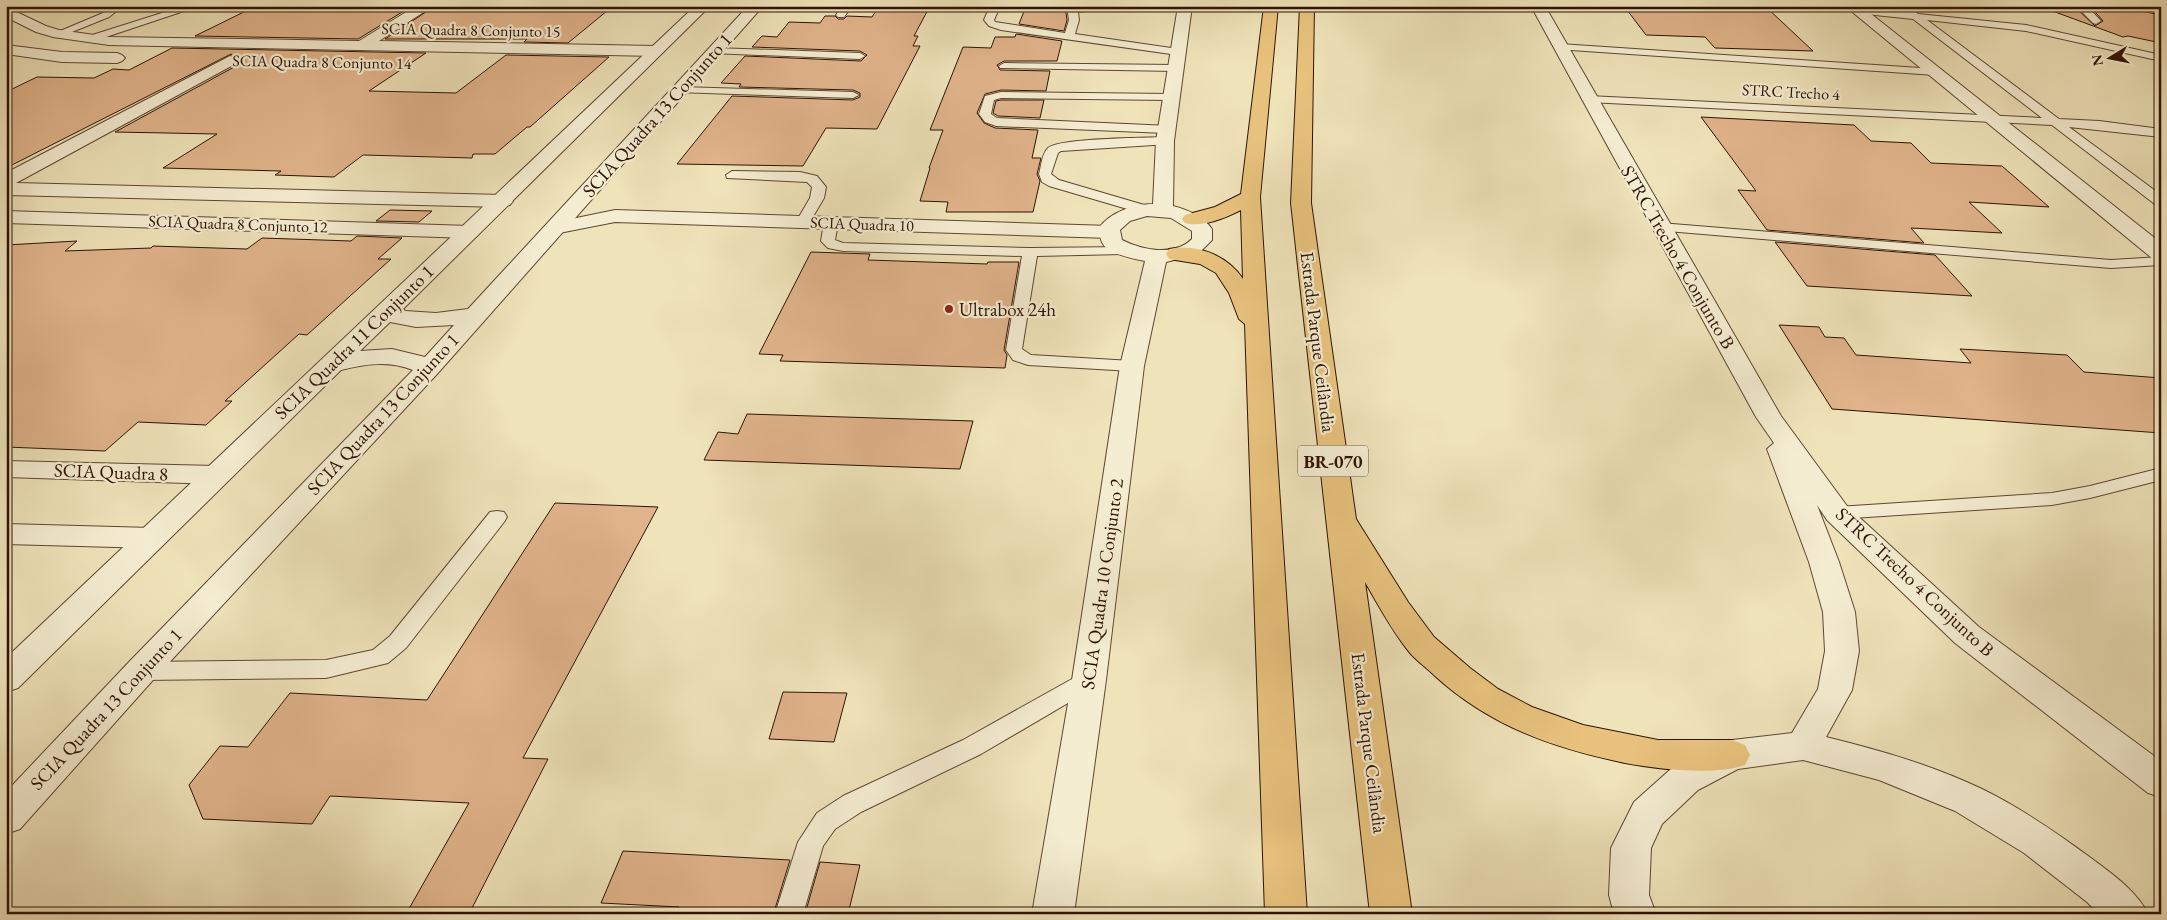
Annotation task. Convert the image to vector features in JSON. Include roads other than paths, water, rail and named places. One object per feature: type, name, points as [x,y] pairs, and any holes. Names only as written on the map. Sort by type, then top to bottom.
[{"type":"highway","name":"Estrada Parque Ceilândia","points":[[1307,6],[1301,202],[1391,914]]},
{"type":"highway","points":[[1270,7],[1250,197],[1286,914]]},
{"type":"highway","points":[[1192,219],[1217,215],[1250,197]]},
{"type":"highway","points":[[1167,255],[1209,259],[1221,266],[1242,296],[1258,338]]},
{"type":"highway","points":[[1341,518],[1397,610],[1422,645],[1458,677],[1486,698],[1520,717],[1580,739],[1658,755],[1732,755]]},
{"type":"street","name":"SCIA Quadra 8 Conjunto 15","points":[[361,46],[426,6]]},
{"type":"street","points":[[1154,211],[1185,6]]},
{"type":"street","name":"STRC Trecho 4 Conjunto B","points":[[1538,6],[1588,99],[1769,417],[1837,513],[1967,635],[2161,782]]},
{"type":"street","points":[[1854,8],[2161,254]]},
{"type":"street","points":[[6,11],[41,29],[90,40],[361,46]]},
{"type":"street","name":"SCIA Quadra 11 Conjunto 1","points":[[6,679],[503,201],[629,69],[656,51],[685,23],[726,15]]},
{"type":"street","name":"SCIA Quadra 13 Conjunto 1","points":[[6,818],[140,671],[429,368],[715,51],[726,15]]},
{"type":"street","points":[[62,57],[75,47],[109,41]]},
{"type":"street","name":"SCIA Quadra 8 Conjunto 15","points":[[361,46],[656,51]]},
{"type":"street","points":[[384,62],[402,55],[407,50],[404,47]]},
{"type":"street","points":[[6,49],[62,57],[131,58]]},
{"type":"street","name":"SCIA Quadra 8 Conjunto 14","points":[[201,60],[250,61]]},
{"type":"street","points":[[6,181],[230,60]]},
{"type":"street","points":[[6,189],[503,201]]},
{"type":"street","points":[[115,220],[158,210],[174,202],[180,194]]},
{"type":"street","name":"SCIA Quadra 10","points":[[578,202],[615,216]]},
{"type":"street","points":[[1154,211],[1180,213],[1192,219],[1202,229],[1202,240],[1192,250],[1167,255],[1123,250],[1112,243],[1109,228],[1123,218],[1154,211]]},
{"type":"street","name":"SCIA Quadra 10","points":[[554,228],[615,216],[1110,232]]},
{"type":"street","name":"SCIA Quadra 8 Conjunto 12","points":[[8,217],[470,232]]},
{"type":"street","name":"SCIA Quadra 10 Conjunto 2","points":[[1053,914],[1089,680],[1132,366],[1167,255]]},
{"type":"street","points":[[391,308],[396,316],[409,320],[432,321],[476,314]]},
{"type":"street","points":[[330,366],[361,357],[385,355],[410,359],[429,368]]},
{"type":"street","points":[[1769,417],[1803,511],[1824,562],[1840,622],[1842,651],[1835,690],[1802,746]]},
{"type":"street","name":"SCIA Quadra 8","points":[[6,468],[216,475]]},
{"type":"street","points":[[6,534],[152,538]]},
{"type":"street","points":[[1635,914],[1629,896],[1631,848],[1648,813],[1685,779],[1732,755],[1802,746],[1886,767],[1968,800],[2038,841],[2101,889],[2127,914]]},
{"type":"lane","points":[[58,34],[106,15],[114,9],[112,6]]},
{"type":"lane","points":[[90,40],[194,6]]},
{"type":"lane","points":[[995,6],[989,20],[992,24],[1014,30],[1069,37],[1177,60]]},
{"type":"lane","points":[[1069,37],[1074,20],[1072,8],[1102,6]]},
{"type":"lane","points":[[1902,6],[2161,202]]},
{"type":"lane","points":[[2081,6],[2096,21]]},
{"type":"lane","points":[[2154,6],[2161,8]]},
{"type":"lane","points":[[1854,8],[1917,17],[2026,28],[2161,58]]},
{"type":"lane","points":[[1560,48],[1934,72]]},
{"type":"lane","points":[[715,51],[860,56]]},
{"type":"lane","points":[[1004,66],[1177,60]]},
{"type":"lane","points":[[680,90],[853,95]]},
{"type":"lane","points":[[1165,135],[989,120],[985,114],[988,100],[994,96],[1001,95],[1171,97]]},
{"type":"lane","points":[[1059,125],[1067,95]]},
{"type":"lane","name":"STRC Trecho 4","points":[[1588,99],[1992,118],[2099,125],[2161,133]]},
{"type":"lane","points":[[1154,211],[1054,183],[1047,179],[1045,174],[1052,151],[1056,148],[1165,135]]},
{"type":"lane","points":[[732,175],[800,176],[812,179],[819,187],[817,198],[803,222]]},
{"type":"lane","points":[[2141,187],[2161,188]]},
{"type":"lane","points":[[831,223],[828,241],[833,245],[1030,252],[1123,250]]},
{"type":"lane","points":[[880,248],[893,225]]},
{"type":"lane","points":[[940,249],[954,227]]},
{"type":"lane","points":[[1660,227],[2111,264],[2161,261]]},
{"type":"lane","points":[[1030,252],[1014,350],[1019,356],[1028,360],[1132,366]]},
{"type":"lane","points":[[1837,513],[2052,499],[2090,492],[2161,474]]},
{"type":"lane","points":[[140,671],[326,669],[380,657],[398,642],[497,517]]},
{"type":"lane","points":[[789,914],[811,842],[826,821],[852,804],[972,747],[1089,680]]},
{"type":"place","name":"Ultrabox 24h","points":[[949,309]]}]
